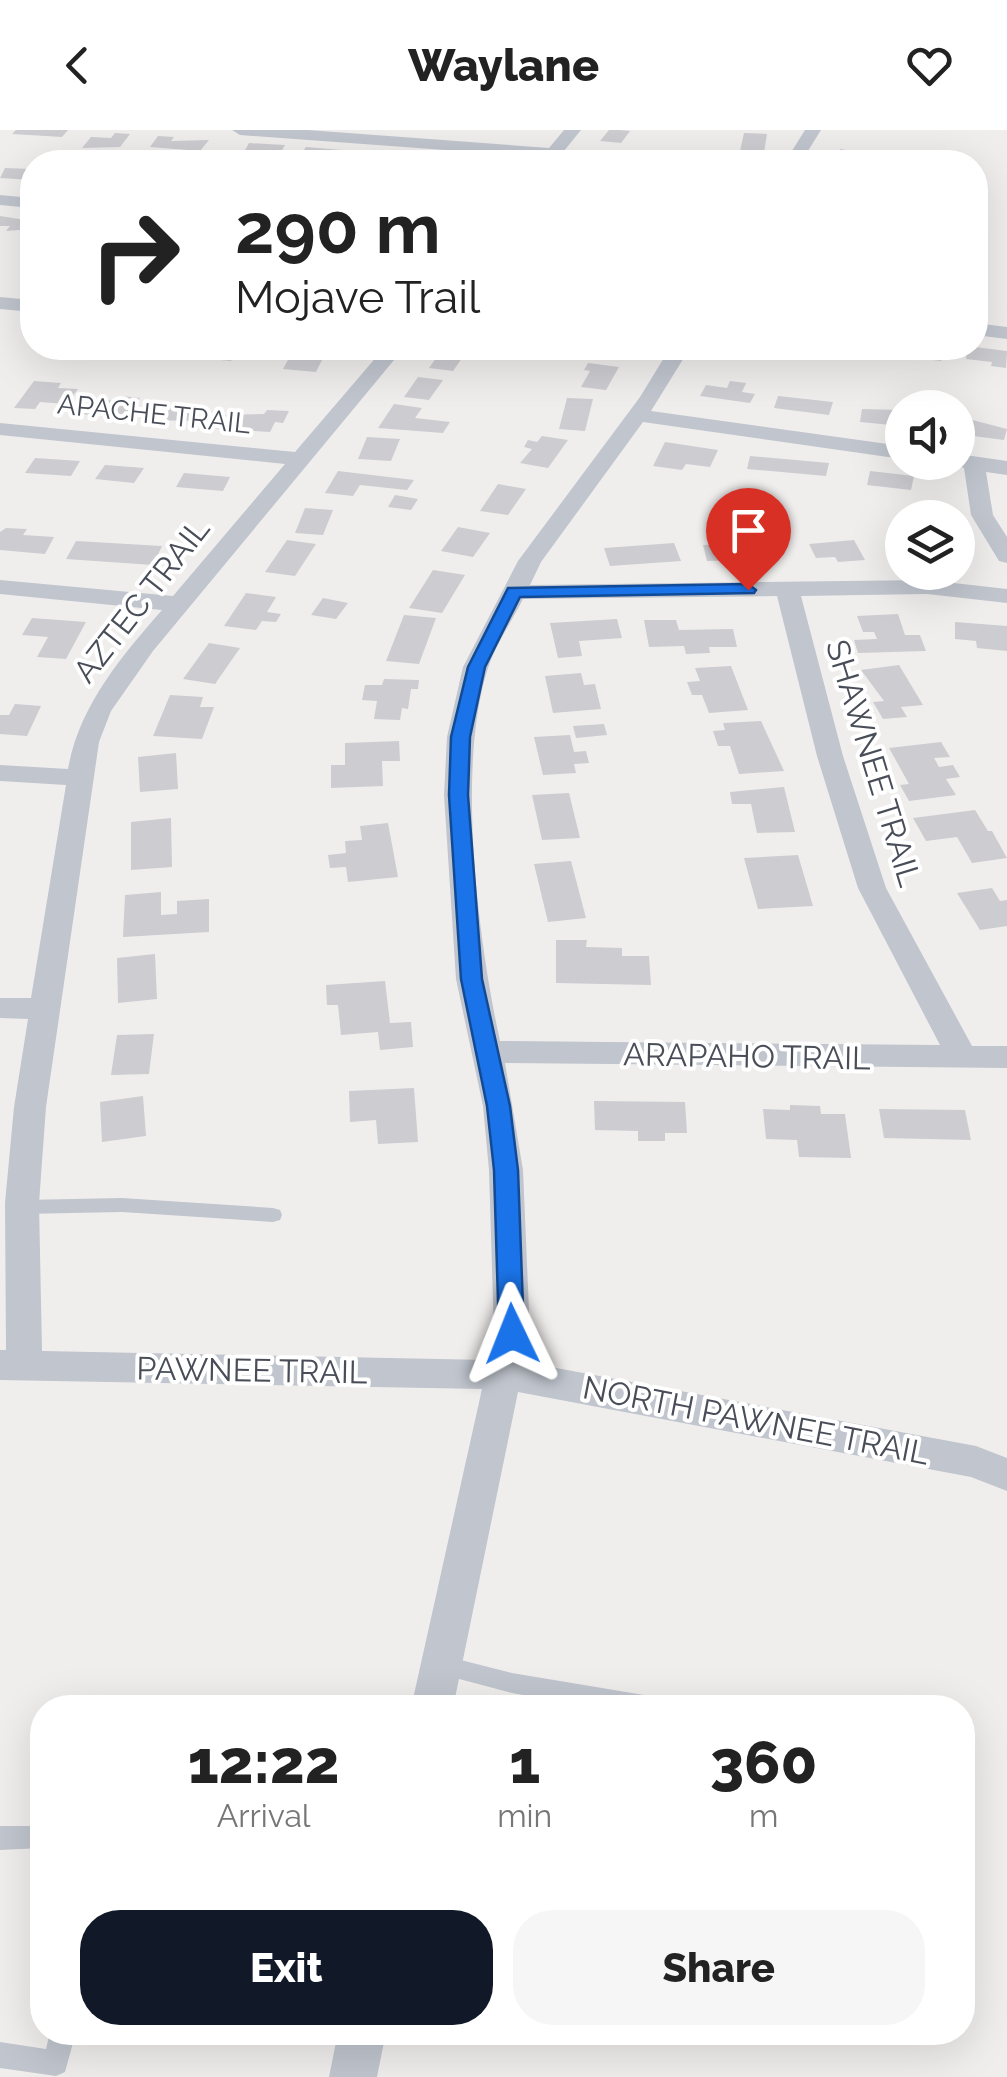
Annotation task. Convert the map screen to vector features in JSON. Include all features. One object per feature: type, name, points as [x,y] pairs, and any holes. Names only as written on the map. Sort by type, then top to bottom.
[{"type":"street","points":[[240,130],[461,150]]},
{"type":"street","points":[[557,150],[573,130]]},
{"type":"street","name":"AZTEC TRAIL","points":[[12,1365],[30,1107],[86,742],[98,711],[179,604],[384,360]]},
{"type":"street","points":[[435,1695],[512,1334],[506,1170],[499,1106],[471,979],[458,795],[460,737],[476,667],[530,561],[672,360]]},
{"type":"street","points":[[637,415],[885,451]]},
{"type":"street","name":"APACHE TRAIL","points":[[0,430],[302,459]]},
{"type":"street","points":[[975,463],[1007,468]]},
{"type":"street","points":[[971,480],[982,515],[1007,556]]},
{"type":"street","points":[[0,587],[179,604]]},
{"type":"street","points":[[514,592],[927,587],[1007,596]]},
{"type":"street","name":"SHAWNEE TRAIL","points":[[787,589],[830,756],[872,888],[963,1059]]},
{"type":"street","points":[[0,773],[79,778]]},
{"type":"street","points":[[0,1008],[44,1010]]},
{"type":"street","name":"ARAPAHO TRAIL","points":[[487,1052],[1007,1057]]},
{"type":"street","name":"PAWNEE TRAIL","points":[[12,1365],[503,1375]]},
{"type":"street","name":"NORTH PAWNEE TRAIL","points":[[503,1375],[550,1380],[976,1462],[1007,1475]]},
{"type":"street","points":[[353,2077],[359,2045]]},
{"type":"lane","points":[[22,1207],[122,1205],[273,1216]]},
{"type":"lane","points":[[441,1665],[581,1695]]},
{"type":"lane","points":[[0,1838],[30,1837]]},
{"type":"lane","points":[[0,2055],[56,2062],[60,2045]]},
{"type":"building","points":[[16,130],[68,130],[62,137],[12,134]]},
{"type":"building","points":[[609,130],[630,131],[621,143],[600,141]]},
{"type":"building","points":[[115,133],[130,134],[120,147],[82,148],[91,137],[111,138]]},
{"type":"building","points":[[744,133],[767,134],[764,150],[740,150]]},
{"type":"building","points":[[158,136],[174,137],[171,141],[209,140],[201,150],[150,147]]},
{"type":"building","points":[[249,143],[285,145],[282,150],[245,150]]},
{"type":"building","points":[[5,168],[20,169],[20,179],[0,178]]},
{"type":"building","points":[[0,216],[20,219],[20,230],[6,231],[10,226],[0,226]]},
{"type":"building","points":[[988,349],[1007,351],[1006,368],[991,366],[992,362],[975,360],[988,360]]},
{"type":"building","points":[[288,360],[322,360],[316,372],[283,369]]},
{"type":"building","points":[[435,360],[461,360],[453,371],[429,368]]},
{"type":"building","points":[[588,363],[619,367],[606,390],[581,387],[590,371],[584,370]]},
{"type":"building","points":[[418,377],[443,380],[429,400],[404,397]]},
{"type":"building","points":[[34,381],[78,389],[67,404],[40,402],[35,409],[14,408]]},
{"type":"building","points":[[730,381],[746,383],[742,392],[755,394],[750,403],[700,396],[706,385],[727,388]]},
{"type":"building","points":[[122,396],[140,398],[128,417],[80,414],[89,399],[119,401]]},
{"type":"building","points":[[778,396],[833,402],[829,415],[774,408]]},
{"type":"building","points":[[567,398],[593,399],[585,431],[559,429]]},
{"type":"building","points":[[161,402],[202,406],[193,421],[149,420]]},
{"type":"building","points":[[394,404],[422,408],[415,418],[450,422],[443,433],[378,428]]},
{"type":"building","points":[[862,409],[885,410],[885,424],[860,422]]},
{"type":"building","points":[[267,410],[289,411],[283,423],[275,422],[270,432],[209,428],[216,415],[264,414]]},
{"type":"building","points":[[975,421],[1007,429],[1004,440],[975,436]]},
{"type":"building","points":[[542,436],[568,440],[548,468],[520,463],[532,449],[524,447],[528,440],[537,442]]},
{"type":"building","points":[[367,437],[400,439],[391,461],[358,459]]},
{"type":"building","points":[[665,442],[718,450],[710,467],[686,464],[682,470],[653,466]]},
{"type":"building","points":[[750,456],[829,463],[826,476],[747,469]]},
{"type":"building","points":[[35,458],[80,461],[71,476],[25,473]]},
{"type":"building","points":[[105,465],[144,468],[134,483],[95,479]]},
{"type":"building","points":[[338,471],[414,480],[407,490],[360,485],[353,496],[325,493]]},
{"type":"building","points":[[870,471],[885,473],[885,480],[913,480],[911,490],[867,485]]},
{"type":"building","points":[[184,473],[230,477],[223,491],[176,487]]},
{"type":"building","points":[[498,484],[526,489],[508,515],[480,511]]},
{"type":"building","points":[[395,495],[418,499],[411,510],[388,507]]},
{"type":"building","points":[[305,508],[333,510],[323,535],[295,533]]},
{"type":"building","points":[[458,527],[490,533],[473,557],[441,551]]},
{"type":"building","points":[[6,528],[27,529],[23,535],[54,537],[45,554],[0,550],[0,532]]},
{"type":"building","points":[[287,540],[316,544],[295,576],[265,572]]},
{"type":"building","points":[[854,540],[865,560],[838,562],[835,557],[816,558],[809,544]]},
{"type":"building","points":[[76,541],[162,546],[153,565],[66,559]]},
{"type":"building","points":[[773,542],[778,559],[707,561],[703,545]]},
{"type":"building","points":[[674,543],[681,561],[610,566],[604,548]]},
{"type":"building","points":[[433,570],[465,575],[442,613],[409,608]]},
{"type":"building","points":[[246,593],[276,597],[267,612],[281,614],[276,622],[262,621],[256,630],[224,626]]},
{"type":"building","points":[[323,598],[348,603],[336,619],[311,615]]},
{"type":"building","points":[[898,614],[905,635],[920,635],[926,651],[858,653],[854,640],[877,639],[874,632],[863,632],[857,616]]},
{"type":"building","points":[[404,615],[436,618],[419,664],[386,661]]},
{"type":"building","points":[[32,618],[86,622],[66,659],[37,657],[48,637],[22,635]]},
{"type":"building","points":[[617,619],[622,638],[579,641],[582,656],[558,658],[550,623]]},
{"type":"building","points":[[644,620],[676,620],[679,630],[733,629],[737,647],[709,647],[710,653],[686,654],[684,646],[649,647]]},
{"type":"building","points":[[955,622],[1007,626],[1007,651],[977,648],[976,641],[955,639]]},
{"type":"building","points":[[209,643],[240,648],[215,684],[183,679]]},
{"type":"building","points":[[899,665],[923,705],[901,707],[907,717],[883,719],[873,702],[884,701],[861,670]]},
{"type":"building","points":[[731,666],[748,710],[709,713],[702,695],[692,695],[687,682],[700,681],[695,668]]},
{"type":"building","points":[[581,673],[584,685],[595,684],[601,709],[553,713],[545,676]]},
{"type":"building","points":[[384,679],[419,680],[418,689],[411,689],[408,709],[402,708],[400,720],[374,719],[377,701],[362,700],[365,685],[382,685]]},
{"type":"building","points":[[170,695],[203,697],[200,707],[214,707],[202,739],[153,736]]},
{"type":"building","points":[[15,704],[41,706],[27,736],[0,734],[0,715],[9,715]]},
{"type":"building","points":[[761,721],[784,771],[739,774],[730,746],[718,746],[713,731],[725,730],[723,723]]},
{"type":"building","points":[[604,724],[607,735],[576,738],[573,726]]},
{"type":"building","points":[[570,735],[574,752],[586,751],[589,763],[574,764],[576,773],[543,775],[534,737]]},
{"type":"building","points":[[399,741],[400,761],[382,761],[383,786],[331,788],[331,765],[345,765],[345,743]]},
{"type":"building","points":[[941,742],[950,757],[934,758],[939,767],[953,765],[960,777],[946,779],[956,795],[909,801],[900,785],[909,784],[889,748]]},
{"type":"building","points":[[176,753],[178,789],[140,792],[138,757]]},
{"type":"building","points":[[784,787],[795,832],[757,833],[751,804],[732,804],[730,792]]},
{"type":"building","points":[[569,793],[580,838],[542,840],[532,795]]},
{"type":"building","points":[[975,810],[1007,858],[972,863],[957,837],[926,841],[913,818]]},
{"type":"building","points":[[171,818],[172,867],[131,870],[131,822]]},
{"type":"building","points":[[388,823],[398,877],[348,882],[346,867],[330,868],[328,855],[346,853],[345,841],[362,840],[360,826]]},
{"type":"building","points":[[798,855],[813,906],[758,909],[744,858]]},
{"type":"building","points":[[571,861],[586,918],[548,922],[534,864]]},
{"type":"building","points":[[992,888],[1000,901],[1007,900],[1007,926],[980,930],[957,893]]},
{"type":"building","points":[[161,892],[161,915],[177,914],[177,901],[209,899],[209,932],[123,937],[125,895]]},
{"type":"building","points":[[556,940],[587,940],[586,947],[622,948],[622,956],[649,956],[651,985],[556,983]]},
{"type":"building","points":[[155,954],[157,999],[118,1003],[117,958]]},
{"type":"building","points":[[385,981],[390,1023],[411,1022],[413,1047],[380,1050],[378,1032],[341,1035],[338,1005],[327,1005],[326,985]]},
{"type":"building","points":[[154,1034],[149,1074],[111,1075],[117,1035]]},
{"type":"building","points":[[414,1088],[418,1142],[378,1144],[376,1120],[350,1122],[349,1091]]},
{"type":"building","points":[[143,1096],[146,1136],[102,1142],[100,1102]]},
{"type":"building","points":[[594,1101],[685,1102],[687,1133],[665,1133],[665,1141],[638,1141],[638,1131],[595,1130]]},
{"type":"building","points":[[790,1105],[820,1106],[821,1114],[845,1114],[851,1158],[799,1157],[797,1140],[766,1139],[763,1109],[790,1110]]},
{"type":"building","points":[[879,1109],[965,1110],[971,1140],[884,1138]]},
{"type":"route","points":[[512,1334],[506,1170],[499,1106],[471,979],[458,795],[460,737],[476,667],[514,592],[748,590]]}]
